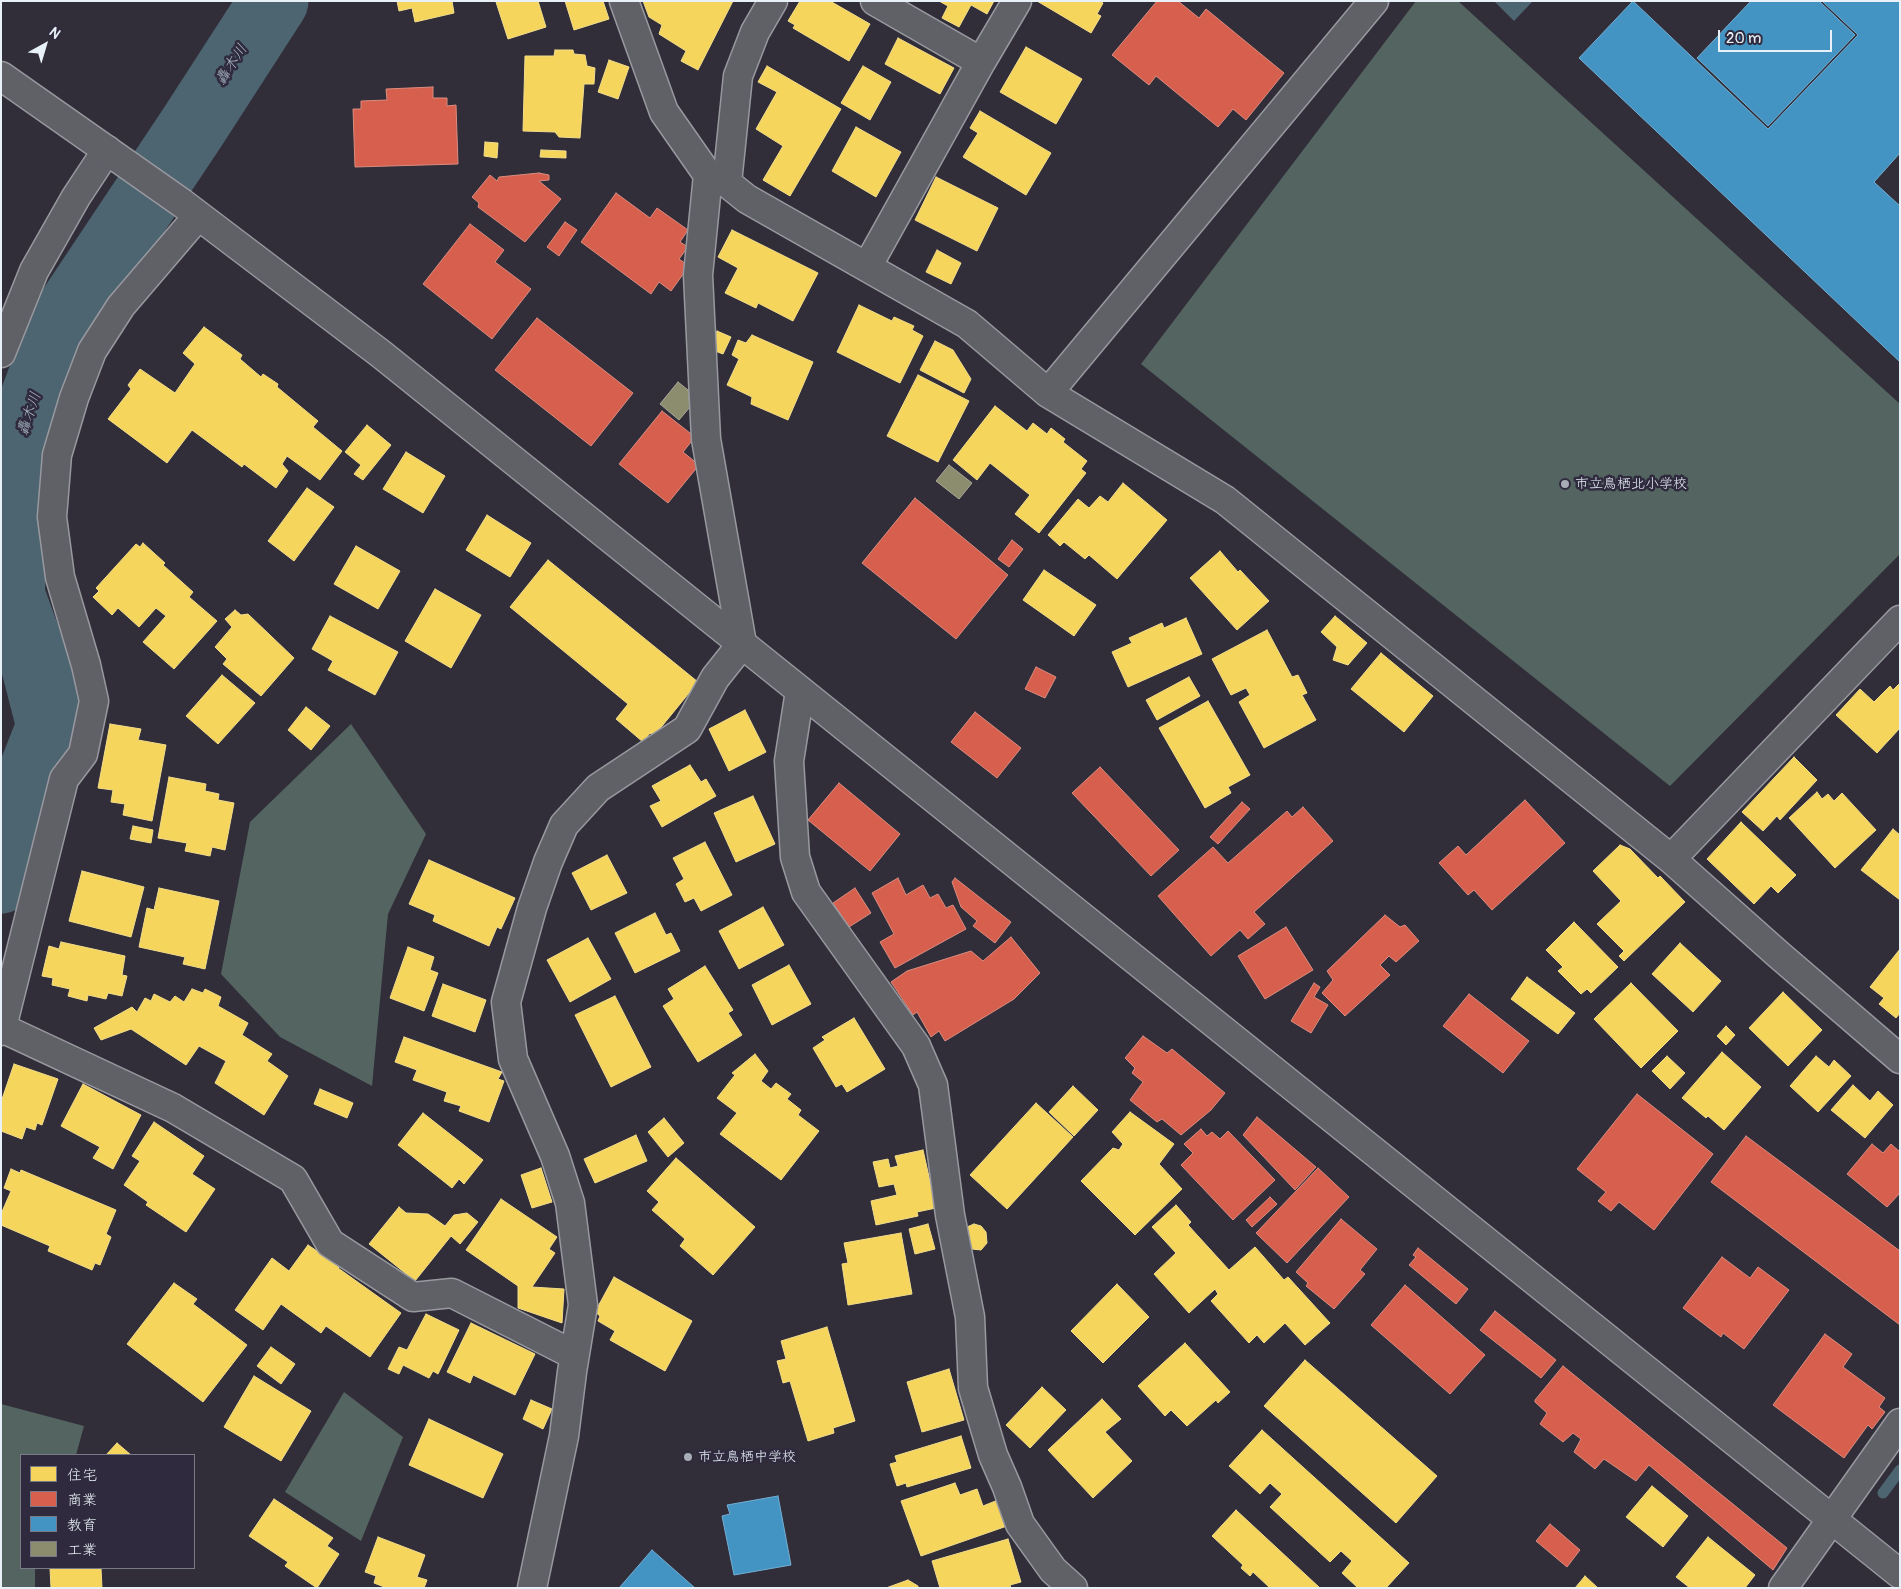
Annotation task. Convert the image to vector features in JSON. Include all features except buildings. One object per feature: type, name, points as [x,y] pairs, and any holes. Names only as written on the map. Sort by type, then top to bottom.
[{"type":"street","points":[[624,1],[664,112],[718,179],[746,199],[966,324],[1048,393],[1225,500],[1671,859],[1779,955],[1900,1058]]},
{"type":"street","points":[[532,1588],[564,1436],[574,1355],[583,1306],[570,1203],[555,1156],[513,1058],[506,1002],[532,908],[548,862],[564,825],[598,788],[687,729],[715,678],[742,644],[706,438],[698,275],[738,76],[755,32],[773,1]]},
{"type":"street","points":[[875,1],[981,62]]},
{"type":"street","points":[[867,267],[1017,1]]},
{"type":"street","points":[[1048,393],[1374,1]]},
{"type":"street","points":[[1,76],[190,210],[381,354],[1900,1574]]},
{"type":"street","points":[[1,353],[34,271],[76,197],[112,154]]},
{"type":"street","points":[[190,210],[92,350],[74,398],[57,455],[52,517],[60,577],[86,665],[94,701],[83,754],[64,779],[2,1029],[173,1108],[293,1179],[330,1243],[413,1298],[452,1293],[574,1355]]},
{"type":"street","points":[[1671,859],[1900,620]]},
{"type":"street","points":[[800,691],[789,761],[795,856],[806,892],[916,1046],[932,1085],[950,1215],[970,1317],[973,1388],[993,1455],[1020,1524],[1052,1570],[1073,1588]]},
{"type":"street","points":[[1783,1588],[1900,1423]]},
{"type":"shaded area","name":"市立鳥栖北小学校","points":[[1416,1],[1458,1],[1900,404],[1900,554],[1670,786],[1141,364]]},
{"type":"shaded area","points":[[351,724],[426,834],[388,914],[372,1086],[280,1037],[221,974],[250,822]]},
{"type":"shaded area","points":[[344,1392],[403,1437],[361,1541],[285,1492]]},
{"type":"shaded area","points":[[1,1404],[84,1426],[76,1454],[20,1454],[20,1569],[35,1569],[35,1588],[1,1588]]},
{"type":"water","points":[[1494,1],[1533,1],[1514,21]]},
{"type":"waterway","name":"轟木川","points":[[1,879],[22,800],[51,726],[34,660],[10,594],[22,431],[64,320],[274,1]]},
{"type":"waterway","points":[[1883,1493],[1900,1470]]},
{"type":"place","name":"市立鳥栖北小学校","points":[[1565,484]]},
{"type":"place","name":"市立鳥栖中学校","points":[[688,1457]]}]
